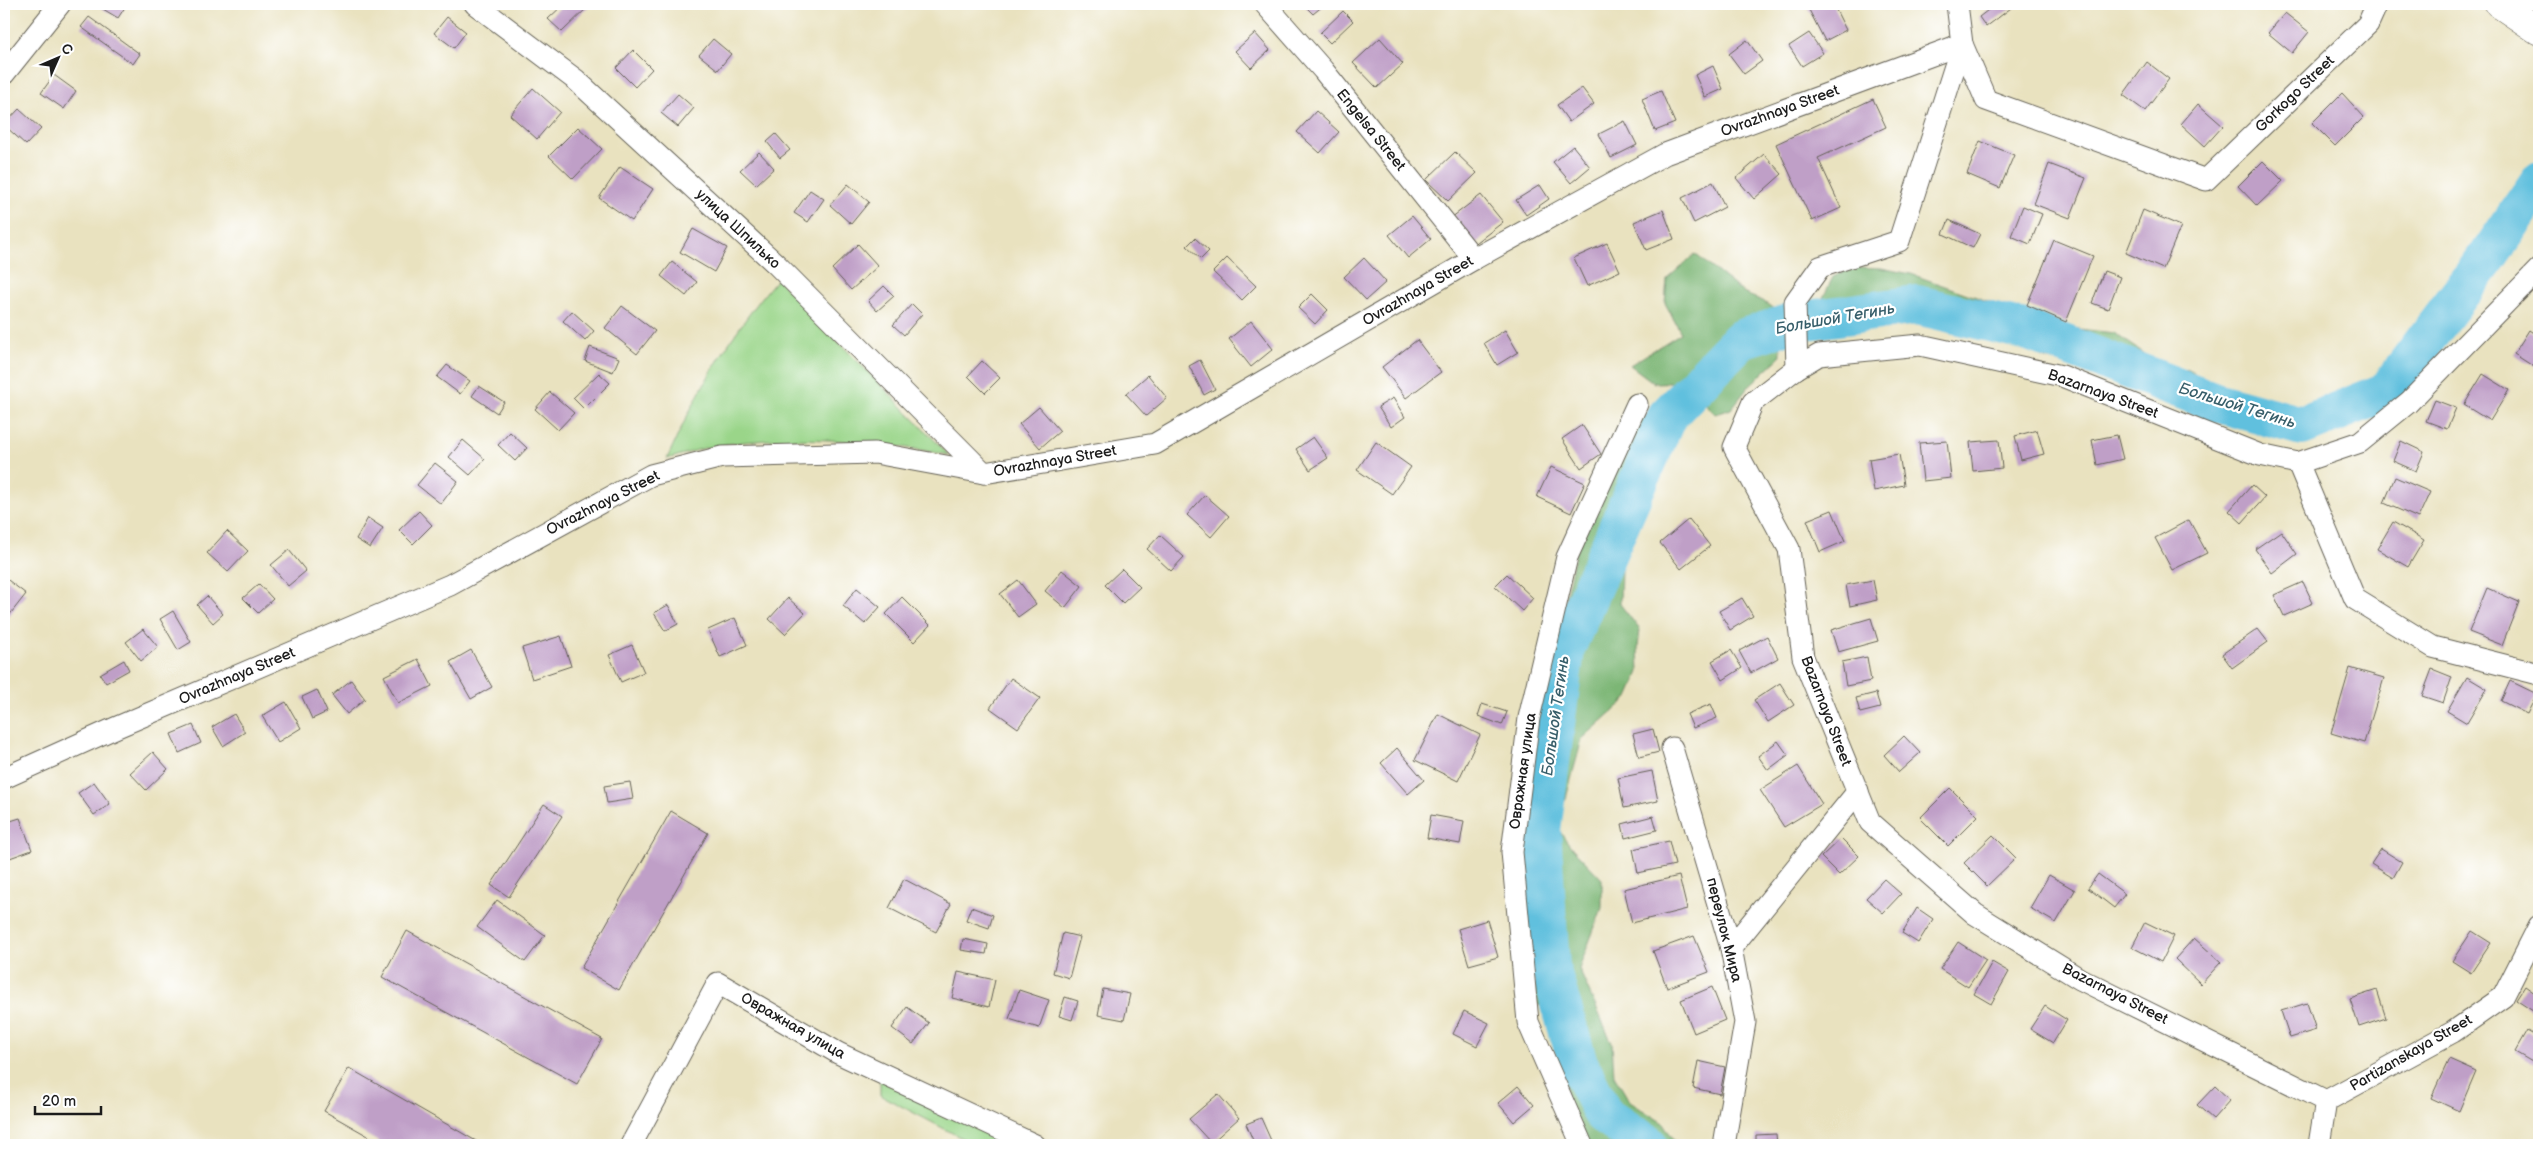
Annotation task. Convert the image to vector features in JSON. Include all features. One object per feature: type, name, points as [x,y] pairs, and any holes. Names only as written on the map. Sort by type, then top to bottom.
[{"type":"street","points":[[4,74],[60,4]]},
{"type":"street","name":"улица Шпилько","points":[[475,4],[576,80],[776,264],[984,473]]},
{"type":"street","name":"Engelsa Street","points":[[1265,4],[1323,70],[1474,259]]},
{"type":"street","points":[[1797,367],[1795,302],[1820,267],[1899,240],[1962,44],[1957,4]]},
{"type":"street","name":"Gorkogo Street","points":[[1962,44],[1986,100],[2206,180],[2368,24],[2377,4]]},
{"type":"street","points":[[2499,4],[2539,32]]},
{"type":"street","name":"Ovrazhnaya Street","points":[[4,778],[115,728],[450,585],[651,475],[722,457],[875,453],[984,473],[1155,444],[1474,259],[1665,154],[1962,44]]},
{"type":"street","points":[[2539,269],[2409,402],[2360,442],[2298,463],[2356,598],[2433,647],[2539,674]]},
{"type":"street","name":"Bazarnaya Street","points":[[2298,463],[2260,455],[2062,376],[1920,345],[1819,355],[1797,367],[1754,402],[1734,447],[1789,549],[1803,657],[1870,822],[1975,914],[2080,979],[2326,1101]]},
{"type":"street","name":"Овражная улица","points":[[1582,1145],[1528,1022],[1512,852],[1528,718],[1567,557],[1637,404]]},
{"type":"street","name":"переулок Мира","points":[[1672,748],[1731,948],[1745,1022],[1724,1145]]},
{"type":"street","points":[[1731,948],[1858,791]]},
{"type":"street","name":"Partizanskaya Street","points":[[2326,1101],[2453,1032],[2503,997],[2539,926]]},
{"type":"street","name":"Овражная улица","points":[[631,1145],[718,983],[838,1053],[1035,1145]]},
{"type":"street","points":[[2319,1145],[2326,1101]]},
{"type":"green space","points":[[1695,254],[1745,294],[1763,301],[1779,313],[1781,356],[1750,385],[1731,409],[1715,414],[1704,402],[1709,385],[1688,382],[1654,383],[1630,365],[1681,333],[1665,303],[1667,279]]},
{"type":"green space","points":[[1854,267],[1881,268],[1911,274],[2061,327],[2114,333],[2164,368],[2191,370],[2215,391],[2243,402],[2253,432],[2195,415],[2092,371],[2046,359],[2014,343],[1969,331],[1905,320],[1860,326],[1818,308],[1833,277]]},
{"type":"green space","points":[[777,279],[949,455],[894,446],[810,439],[755,441],[719,445],[667,459],[690,410],[716,364],[744,321]]},
{"type":"green space","points":[[1643,416],[1657,423],[1644,452],[1661,475],[1621,568],[1620,604],[1640,630],[1638,647],[1639,672],[1628,698],[1582,739],[1566,798],[1557,814],[1534,787],[1531,768],[1543,693],[1576,551]]},
{"type":"green space","points":[[1558,829],[1572,848],[1602,879],[1602,908],[1579,969],[1612,1043],[1614,1075],[1630,1102],[1663,1123],[1677,1145],[1590,1145],[1567,1100],[1555,1014],[1535,1003],[1535,960],[1519,858],[1530,841]]},
{"type":"green space","points":[[880,1077],[1017,1145],[975,1145],[880,1095]]},
{"type":"building","points":[[100,4],[127,4],[118,18],[98,6]]},
{"type":"building","points":[[383,4],[396,4],[392,10]]},
{"type":"building","points":[[564,4],[590,5],[562,32],[548,19]]},
{"type":"building","points":[[1303,4],[1325,4],[1313,14]]},
{"type":"building","points":[[1806,4],[1833,4],[1846,30],[1825,41]]},
{"type":"building","points":[[1996,4],[2007,4],[2011,8],[1986,27],[1979,17]]},
{"type":"building","points":[[1343,11],[1353,21],[1330,43],[1320,33]]},
{"type":"building","points":[[2285,13],[2309,32],[2292,53],[2268,33]]},
{"type":"building","points":[[89,17],[140,54],[133,64],[81,27]]},
{"type":"building","points":[[447,17],[466,32],[454,48],[434,33]]},
{"type":"building","points":[[1255,33],[1270,50],[1251,68],[1235,51]]},
{"type":"building","points":[[1809,33],[1823,53],[1802,66],[1789,46]]},
{"type":"building","points":[[1380,38],[1403,64],[1377,88],[1353,63]]},
{"type":"building","points":[[713,39],[731,54],[718,70],[699,55]]},
{"type":"building","points":[[1747,40],[1762,61],[1744,74],[1729,54]]},
{"type":"building","points":[[633,50],[652,69],[635,87],[616,68]]},
{"type":"building","points":[[2147,62],[2169,79],[2145,111],[2123,95]]},
{"type":"building","points":[[1713,66],[1723,89],[1705,97],[1695,75]]},
{"type":"building","points":[[54,75],[76,91],[64,109],[41,93]]},
{"type":"building","points":[[533,88],[560,112],[537,139],[510,115]]},
{"type":"building","points":[[1582,88],[1594,104],[1569,122],[1557,105]]},
{"type":"building","points":[[1661,91],[1675,123],[1655,131],[1642,99]]},
{"type":"building","points":[[2342,93],[2364,117],[2335,146],[2312,123]]},
{"type":"building","points":[[678,94],[694,108],[678,127],[661,113]]},
{"type":"building","points":[[1873,99],[1886,127],[1818,158],[1841,208],[1812,221],[1776,144]]},
{"type":"building","points":[[2198,104],[2223,126],[2205,146],[2181,124]]},
{"type":"building","points":[[19,109],[41,129],[26,145],[4,125]]},
{"type":"building","points":[[1316,111],[1339,132],[1320,153],[1297,132]]},
{"type":"building","points":[[1625,121],[1637,145],[1611,158],[1599,134]]},
{"type":"building","points":[[578,127],[602,149],[573,179],[549,156]]},
{"type":"building","points":[[776,134],[790,150],[780,158],[767,142]]},
{"type":"building","points":[[1980,141],[2014,155],[2000,188],[1967,174]]},
{"type":"building","points":[[1573,146],[1590,167],[1571,183],[1553,162]]},
{"type":"building","points":[[759,152],[774,168],[756,185],[740,170]]},
{"type":"building","points":[[1455,152],[1477,173],[1448,201],[1426,180]]},
{"type":"building","points":[[1764,154],[1782,174],[1754,199],[1736,178]]},
{"type":"building","points":[[2263,161],[2283,181],[2257,206],[2238,186]]},
{"type":"building","points":[[2049,164],[2086,178],[2070,218],[2034,204]]},
{"type":"building","points":[[620,167],[653,189],[632,221],[599,198]]},
{"type":"building","points":[[1713,182],[1725,207],[1694,223],[1682,198]]},
{"type":"building","points":[[848,184],[869,202],[851,224],[830,205]]},
{"type":"building","points":[[1540,185],[1549,199],[1526,215],[1516,200]]},
{"type":"building","points":[[810,190],[824,199],[808,222],[794,213]]},
{"type":"building","points":[[1481,195],[1503,222],[1472,246],[1451,218]]},
{"type":"building","points":[[2023,206],[2042,214],[2030,244],[2011,236]]},
{"type":"building","points":[[1663,210],[1674,239],[1646,250],[1634,222]]},
{"type":"building","points":[[2143,210],[2181,226],[2163,269],[2126,253]]},
{"type":"building","points":[[1412,216],[1431,239],[1408,258],[1389,235]]},
{"type":"building","points":[[1949,220],[1980,234],[1973,248],[1943,234]]},
{"type":"building","points":[[693,229],[727,248],[714,272],[680,252]]},
{"type":"building","points":[[1195,238],[1209,251],[1201,259],[1187,246]]},
{"type":"building","points":[[2054,240],[2093,256],[2066,322],[2027,305]]},
{"type":"building","points":[[1607,243],[1620,271],[1587,286],[1574,258]]},
{"type":"building","points":[[858,244],[878,266],[851,290],[832,269]]},
{"type":"building","points":[[1227,258],[1256,286],[1242,300],[1213,272]]},
{"type":"building","points":[[1364,258],[1386,282],[1366,300],[1344,277]]},
{"type":"building","points":[[672,262],[697,282],[686,296],[661,276]]},
{"type":"building","points":[[2104,271],[2120,277],[2108,309],[2092,303]]},
{"type":"building","points":[[884,286],[894,296],[877,311],[868,301]]},
{"type":"building","points":[[1312,294],[1328,310],[1315,324],[1298,308]]},
{"type":"building","points":[[912,304],[922,314],[904,335],[893,325]]},
{"type":"building","points":[[622,306],[655,331],[637,354],[605,328]]},
{"type":"building","points":[[572,311],[594,331],[585,341],[563,321]]},
{"type":"building","points":[[1251,321],[1273,349],[1251,367],[1229,339]]},
{"type":"building","points":[[1505,330],[1518,352],[1497,365],[1484,343]]},
{"type":"building","points":[[2529,330],[2539,337],[2539,370],[2514,354]]},
{"type":"building","points":[[1417,340],[1441,372],[1406,398],[1382,367]]},
{"type":"building","points":[[590,347],[619,358],[613,372],[585,361]]},
{"type":"building","points":[[1200,360],[1215,389],[1204,395],[1189,366]]},
{"type":"building","points":[[982,361],[1000,378],[985,393],[968,376]]},
{"type":"building","points":[[447,365],[470,381],[460,394],[437,377]]},
{"type":"building","points":[[599,373],[610,383],[584,409],[573,398]]},
{"type":"building","points":[[2483,374],[2509,390],[2490,421],[2464,405]]},
{"type":"building","points":[[1148,375],[1167,398],[1146,416],[1126,394]]},
{"type":"building","points":[[479,386],[504,402],[497,413],[472,396]]},
{"type":"building","points":[[550,392],[574,413],[558,430],[535,409]]},
{"type":"building","points":[[1393,398],[1405,417],[1391,427],[1378,407]]},
{"type":"building","points":[[2435,400],[2456,408],[2447,429],[2426,421]]},
{"type":"building","points":[[1039,407],[1060,431],[1040,448],[1019,424]]},
{"type":"building","points":[[1582,425],[1601,454],[1581,468],[1562,439]]},
{"type":"building","points":[[2037,430],[2044,454],[2021,460],[2015,436]]},
{"type":"building","points":[[510,432],[527,448],[515,461],[498,445]]},
{"type":"building","points":[[2117,435],[2123,459],[2097,465],[2092,440]]},
{"type":"building","points":[[1313,437],[1328,458],[1310,470],[1296,449]]},
{"type":"building","points":[[463,440],[485,459],[470,475],[449,457]]},
{"type":"building","points":[[1999,440],[2002,468],[1973,471],[1970,442]]},
{"type":"building","points":[[1947,441],[1951,478],[1923,481],[1919,443]]},
{"type":"building","points":[[2401,441],[2424,452],[2416,471],[2393,461]]},
{"type":"building","points":[[1376,442],[1411,467],[1392,494],[1357,470]]},
{"type":"building","points":[[1899,454],[1904,485],[1874,491],[1869,459]]},
{"type":"building","points":[[435,463],[458,481],[441,504],[417,485]]},
{"type":"building","points":[[1551,467],[1585,483],[1571,513],[1537,497]]},
{"type":"building","points":[[2395,477],[2430,492],[2418,518],[2384,503]]},
{"type":"building","points":[[2252,485],[2265,497],[2242,523],[2229,511]]},
{"type":"building","points":[[1205,495],[1229,516],[1211,537],[1187,515]]},
{"type":"building","points":[[1832,510],[1845,541],[1820,552],[1807,520]]},
{"type":"building","points":[[419,511],[432,525],[413,544],[399,530]]},
{"type":"building","points":[[368,518],[383,528],[370,548],[356,539]]},
{"type":"building","points":[[1689,519],[1710,546],[1681,569],[1660,543]]},
{"type":"building","points":[[2189,520],[2207,553],[2172,570],[2155,538]]},
{"type":"building","points":[[2393,522],[2424,540],[2408,567],[2377,549]]},
{"type":"building","points":[[227,531],[248,551],[228,572],[207,553]]},
{"type":"building","points":[[2281,531],[2297,554],[2272,573],[2255,549]]},
{"type":"building","points":[[1160,535],[1184,557],[1171,571],[1147,549]]},
{"type":"building","points":[[289,550],[306,571],[288,586],[271,565]]},
{"type":"building","points":[[1122,569],[1140,587],[1123,603],[1105,585]]},
{"type":"building","points":[[1062,570],[1082,586],[1065,608],[1045,591]]},
{"type":"building","points":[[1507,574],[1533,598],[1522,611],[1495,586]]},
{"type":"building","points":[[4,577],[26,594],[4,622]]},
{"type":"building","points":[[1018,580],[1036,604],[1018,617],[1000,594]]},
{"type":"building","points":[[1873,580],[1877,600],[1850,606],[1846,585]]},
{"type":"building","points":[[2303,582],[2313,603],[2284,616],[2274,595]]},
{"type":"building","points":[[259,584],[273,599],[258,613],[243,598]]},
{"type":"building","points":[[857,588],[880,607],[865,624],[843,606]]},
{"type":"building","points":[[2487,588],[2519,602],[2502,645],[2469,632]]},
{"type":"building","points":[[207,596],[223,614],[213,623],[197,605]]},
{"type":"building","points":[[902,597],[930,625],[914,642],[886,614]]},
{"type":"building","points":[[788,598],[805,613],[785,634],[769,619]]},
{"type":"building","points":[[1742,598],[1753,616],[1730,630],[1719,611]]},
{"type":"building","points":[[668,605],[678,624],[665,631],[654,613]]},
{"type":"building","points":[[173,611],[191,642],[178,650],[160,619]]},
{"type":"building","points":[[735,618],[747,645],[720,657],[708,630]]},
{"type":"building","points":[[1871,618],[1878,641],[1838,652],[1831,630]]},
{"type":"building","points":[[143,629],[158,647],[141,661],[126,642]]},
{"type":"building","points":[[2258,629],[2268,642],[2232,668],[2222,654]]},
{"type":"building","points":[[561,636],[571,666],[532,679],[522,648]]},
{"type":"building","points":[[1767,636],[1778,658],[1751,673],[1739,651]]},
{"type":"building","points":[[632,645],[644,672],[621,682],[609,655]]},
{"type":"building","points":[[471,650],[492,687],[471,699],[450,662]]},
{"type":"building","points":[[1731,650],[1742,668],[1723,680],[1712,661]]},
{"type":"building","points":[[1867,657],[1871,681],[1846,686],[1842,662]]},
{"type":"building","points":[[418,659],[432,686],[398,703],[384,676]]},
{"type":"building","points":[[124,660],[129,670],[106,683],[100,674]]},
{"type":"building","points":[[2350,668],[2384,678],[2364,743],[2331,733]]},
{"type":"building","points":[[2432,669],[2452,677],[2443,703],[2422,696]]},
{"type":"building","points":[[2467,677],[2487,689],[2467,723],[2447,711]]},
{"type":"building","points":[[1011,678],[1040,698],[1018,728],[990,708]]},
{"type":"building","points":[[351,680],[365,699],[347,714],[332,695]]},
{"type":"building","points":[[2510,681],[2537,694],[2527,714],[2501,701]]},
{"type":"building","points":[[1780,683],[1794,705],[1768,722],[1754,700]]},
{"type":"building","points":[[317,690],[327,712],[312,719],[302,697]]},
{"type":"building","points":[[1876,693],[1880,708],[1860,713],[1856,698]]},
{"type":"building","points":[[286,702],[301,728],[278,742],[262,716]]},
{"type":"building","points":[[1482,704],[1507,712],[1502,725],[1478,716]]},
{"type":"building","points":[[1711,704],[1717,718],[1693,728],[1687,714]]},
{"type":"building","points":[[234,714],[245,732],[223,746],[212,727]]},
{"type":"building","points":[[1438,714],[1480,735],[1458,781],[1415,760]]},
{"type":"building","points":[[193,725],[201,743],[179,753],[171,734]]},
{"type":"building","points":[[1653,729],[1659,752],[1639,757],[1633,734]]},
{"type":"building","points":[[1904,736],[1920,753],[1899,772],[1884,755]]},
{"type":"building","points":[[1778,741],[1788,755],[1768,770],[1758,756]]},
{"type":"building","points":[[1397,748],[1424,780],[1408,794],[1381,763]]},
{"type":"building","points":[[153,752],[168,769],[146,790],[130,773]]},
{"type":"building","points":[[1798,766],[1822,804],[1784,827],[1760,790]]},
{"type":"building","points":[[1652,771],[1658,801],[1624,808],[1618,778]]},
{"type":"building","points":[[94,782],[110,804],[94,815],[78,793]]},
{"type":"building","points":[[630,782],[633,799],[607,803],[604,786]]},
{"type":"building","points":[[1950,788],[1978,816],[1948,846],[1920,818]]},
{"type":"building","points":[[544,804],[562,816],[509,897],[491,885]]},
{"type":"building","points":[[671,811],[708,833],[619,990],[581,968]]},
{"type":"building","points":[[1431,815],[1464,821],[1460,844],[1427,838]]},
{"type":"building","points":[[1653,816],[1657,830],[1625,838],[1622,824]]},
{"type":"building","points":[[20,818],[32,850],[7,859],[4,851],[4,823]]},
{"type":"building","points":[[1993,835],[2016,858],[1987,886],[1964,863]]},
{"type":"building","points":[[1841,838],[1859,856],[1839,875],[1821,857]]},
{"type":"building","points":[[1669,841],[1675,865],[1638,873],[1633,849]]},
{"type":"building","points":[[2381,849],[2402,862],[2393,878],[2371,864]]},
{"type":"building","points":[[2098,874],[2125,894],[2114,908],[2088,888]]},
{"type":"building","points":[[2049,875],[2075,890],[2056,923],[2030,908]]},
{"type":"building","points":[[1679,876],[1687,909],[1632,923],[1624,889]]},
{"type":"building","points":[[904,879],[951,904],[936,932],[889,908]]},
{"type":"building","points":[[1884,879],[1901,894],[1883,913],[1866,898]]},
{"type":"building","points":[[497,900],[545,935],[525,962],[477,927]]},
{"type":"building","points":[[971,907],[993,915],[989,928],[966,920]]},
{"type":"building","points":[[1917,908],[1933,919],[1918,943],[1902,933]]},
{"type":"building","points":[[1487,920],[1498,957],[1469,965],[1458,929]]},
{"type":"building","points":[[2145,922],[2174,936],[2161,962],[2132,947]]},
{"type":"building","points":[[407,931],[602,1039],[577,1084],[382,977]]},
{"type":"building","points":[[2472,931],[2491,943],[2471,973],[2452,961]]},
{"type":"building","points":[[1063,933],[1080,937],[1069,978],[1053,973]]},
{"type":"building","points":[[1694,936],[1709,972],[1667,988],[1653,951]]},
{"type":"building","points":[[2194,938],[2221,962],[2201,984],[2175,959]]},
{"type":"building","points":[[963,939],[988,944],[986,954],[961,950]]},
{"type":"building","points":[[1958,942],[1986,960],[1968,987],[1940,969]]},
{"type":"building","points":[[1992,962],[2009,972],[1991,1004],[1974,994]]},
{"type":"building","points":[[958,972],[995,980],[989,1007],[952,998]]},
{"type":"building","points":[[2525,986],[2539,996],[2539,1015],[2516,1000]]},
{"type":"building","points":[[1712,987],[1725,1020],[1694,1033],[1681,1000]]},
{"type":"building","points":[[1103,989],[1130,994],[1124,1020],[1098,1015]]},
{"type":"building","points":[[1019,990],[1049,1000],[1039,1028],[1009,1019]]},
{"type":"building","points":[[2377,990],[2386,1018],[2359,1027],[2350,999]]},
{"type":"building","points":[[1065,997],[1078,1001],[1072,1020],[1059,1016]]},
{"type":"building","points":[[2307,1003],[2316,1030],[2290,1038],[2281,1011]]},
{"type":"building","points":[[2045,1006],[2067,1020],[2053,1043],[2030,1029]]},
{"type":"building","points":[[907,1007],[929,1023],[913,1044],[892,1028]]},
{"type":"building","points":[[1464,1011],[1489,1023],[1477,1046],[1453,1034]]},
{"type":"building","points":[[2527,1031],[2539,1038],[2539,1066],[2515,1052]]},
{"type":"building","points":[[2449,1059],[2476,1071],[2459,1111],[2431,1098]]},
{"type":"building","points":[[1698,1061],[1725,1067],[1720,1094],[1693,1088]]},
{"type":"building","points":[[349,1068],[483,1145],[384,1145],[324,1111]]},
{"type":"building","points":[[1518,1086],[1534,1105],[1514,1122],[1498,1103]]},
{"type":"building","points":[[2215,1086],[2230,1100],[2213,1119],[2197,1105]]},
{"type":"building","points":[[1218,1094],[1239,1118],[1211,1143],[1189,1119]]},
{"type":"building","points":[[1261,1118],[1273,1145],[1255,1145],[1246,1124]]},
{"type":"building","points":[[1776,1134],[1777,1145],[1756,1145],[1756,1135]]},
{"type":"waterway","name":"Большой Тегинь","points":[[1648,1145],[1603,1114],[1578,1063],[1550,967],[1541,830],[1565,649],[1667,416],[1741,339],[1794,322],[1917,305],[2029,331],[2215,402],[2302,426],[2386,392],[2487,258],[2539,182]]}]
